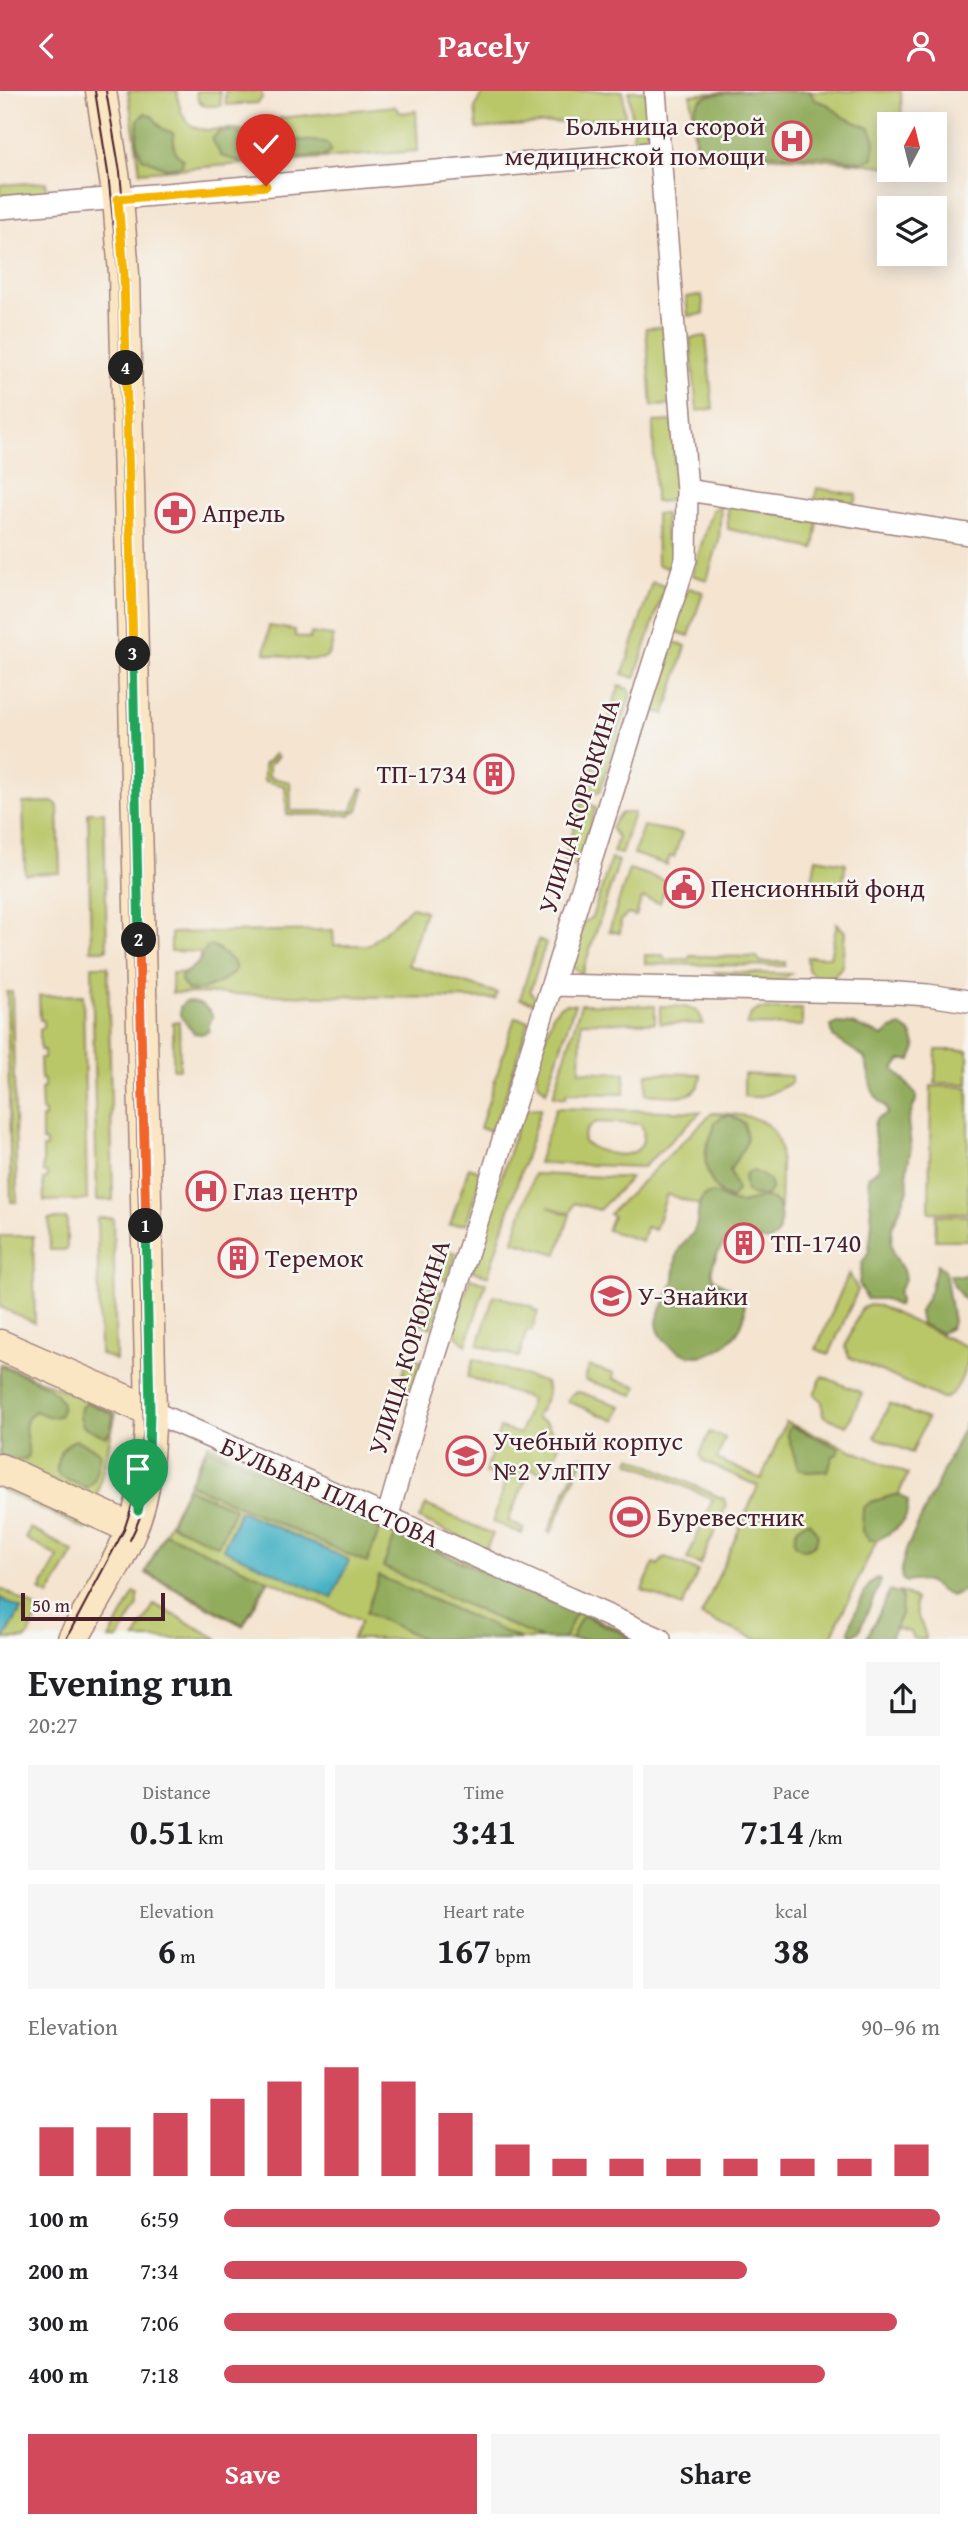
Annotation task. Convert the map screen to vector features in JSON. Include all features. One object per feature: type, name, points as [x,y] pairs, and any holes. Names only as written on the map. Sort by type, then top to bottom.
[{"type":"street","points":[[73,1639],[131,1528],[143,1493],[149,1450],[150,1411],[124,284],[118,199],[101,91]]},
{"type":"street","name":"УЛИЦА КОРЮКИНА","points":[[387,1518],[417,1413],[686,559],[687,490],[655,91]]},
{"type":"street","points":[[0,208],[661,152]]},
{"type":"street","points":[[687,490],[968,534]]},
{"type":"street","points":[[553,985],[908,994],[968,1001]]},
{"type":"street","name":"БУЛЬВАР ПЛАСТОВА","points":[[0,1345],[660,1639]]},
{"type":"street","points":[[0,1469],[131,1528]]},
{"type":"green space","points":[[128,91],[177,91],[182,112],[189,124],[200,129],[235,129],[245,132],[254,143],[256,163],[140,172]]},
{"type":"green space","points":[[196,91],[220,91],[221,106],[204,106],[198,100]]},
{"type":"green space","points":[[225,91],[262,91],[262,98],[258,103],[226,105]]},
{"type":"green space","points":[[484,91],[623,91],[625,117],[477,129],[475,108]]},
{"type":"green space","points":[[629,91],[646,91],[649,138],[647,143],[635,152]]},
{"type":"green space","name":"Больница скорой медицинской помощи","points":[[737,91],[901,91],[902,112],[877,112],[877,166],[793,157],[696,159],[691,95]]},
{"type":"green space","name":"Больница скорой медицинской помощи","points":[[739,91],[809,91],[815,100],[829,105],[843,117],[870,128],[875,141],[873,158],[861,161],[826,156],[773,154],[700,155],[694,126],[698,103],[711,95]]},
{"type":"green space","points":[[394,106],[401,113],[416,111],[418,151],[272,162],[270,130],[280,118]]},
{"type":"green space","points":[[145,113],[152,116],[163,129],[173,133],[175,150],[183,159],[182,166],[166,168],[142,158],[137,143],[138,120]]},
{"type":"green space","points":[[219,132],[240,134],[250,144],[250,161],[241,162],[221,156],[212,138]]},
{"type":"green space","points":[[284,139],[325,142],[331,151],[325,156],[283,158],[272,147],[273,143]]},
{"type":"green space","points":[[46,182],[46,193],[0,196],[0,185]]},
{"type":"green space","points":[[702,295],[704,314],[688,316],[686,297]]},
{"type":"green space","points":[[665,327],[671,405],[652,406],[646,328]]},
{"type":"green space","points":[[706,336],[713,409],[697,411],[690,338]]},
{"type":"green space","points":[[673,421],[676,497],[655,502],[653,422]]},
{"type":"green space","points":[[817,488],[857,495],[854,508],[814,502]]},
{"type":"green space","points":[[721,505],[719,540],[707,580],[692,575],[712,510]]},
{"type":"green space","points":[[727,505],[818,521],[814,549],[728,529]]},
{"type":"green space","points":[[656,514],[665,514],[666,541],[674,552],[669,568],[657,565]]},
{"type":"green space","points":[[652,582],[665,586],[635,678],[623,674]]},
{"type":"green space","points":[[688,588],[703,592],[689,636],[674,631]]},
{"type":"green space","points":[[269,626],[295,630],[295,636],[310,639],[311,633],[333,636],[331,650],[326,657],[314,660],[265,653]]},
{"type":"green space","points":[[671,641],[686,646],[665,714],[649,709]]},
{"type":"green space","points":[[619,686],[629,689],[631,694],[600,791],[597,793],[586,789]]},
{"type":"green space","points":[[275,754],[278,757],[269,765],[269,777],[290,782],[291,811],[352,811],[361,788],[364,789],[358,810],[350,815],[287,815],[285,786],[264,781],[264,765]]},
{"type":"green space","points":[[54,802],[58,806],[60,873],[25,874],[23,803]]},
{"type":"green space","points":[[582,802],[596,807],[576,867],[563,862]]},
{"type":"green space","points":[[88,812],[104,812],[107,950],[91,950]]},
{"type":"green space","points":[[622,813],[634,813],[621,854],[613,852],[618,838],[611,828]]},
{"type":"green space","points":[[643,826],[682,833],[674,857],[670,856],[667,865],[634,854]]},
{"type":"green space","points":[[816,858],[846,863],[841,891],[811,886]]},
{"type":"green space","points":[[611,859],[619,861],[582,974],[574,968],[573,954],[583,923],[592,917]]},
{"type":"green space","points":[[629,869],[667,881],[660,903],[644,898],[636,916],[628,914],[621,920],[620,933],[609,931]]},
{"type":"green space","points":[[412,907],[425,911],[408,965],[497,993],[495,999],[172,993],[172,973],[200,972],[200,952],[171,951],[171,933],[333,930],[334,945],[369,945]]},
{"type":"green space","points":[[837,923],[845,932],[842,966],[832,979],[820,981],[808,970],[807,957],[830,957]]},
{"type":"green space","points":[[538,940],[546,943],[530,991],[536,999],[534,1003],[520,999]]},
{"type":"green space","points":[[213,946],[231,960],[236,967],[235,971],[209,987],[188,990],[181,981],[182,975],[197,964],[207,947]]},
{"type":"green space","points":[[645,955],[663,955],[664,959],[689,959],[690,956],[757,957],[761,962],[785,962],[785,966],[645,964]]},
{"type":"green space","points":[[92,966],[108,966],[113,1200],[97,1200]]},
{"type":"green space","points":[[715,972],[791,974],[779,981],[725,979]]},
{"type":"green space","points":[[7,992],[12,992],[17,1202],[11,1202]]},
{"type":"green space","points":[[83,995],[87,1200],[44,1201],[43,1179],[47,1179],[47,1173],[43,1172],[43,1148],[46,1148],[46,1142],[42,1141],[42,1118],[45,1118],[45,1112],[42,1111],[41,1089],[44,1088],[44,1080],[41,1079],[40,1058],[44,1058],[44,1050],[40,1050],[43,1020],[40,1020],[39,996]]},
{"type":"green space","points":[[186,1001],[202,1005],[211,1013],[213,1017],[209,1031],[194,1033],[180,1015],[180,1007]]},
{"type":"green space","points":[[566,1004],[575,1004],[546,1092],[538,1083],[535,1068],[553,1014]]},
{"type":"green space","points":[[581,1004],[655,1006],[655,1023],[581,1022],[580,1071],[625,1073],[624,1094],[566,1093],[566,1098],[553,1096]]},
{"type":"green space","points":[[660,1006],[693,1009],[701,1017],[703,1024],[660,1023]]},
{"type":"green space","points":[[759,1009],[802,1009],[802,1026],[747,1025],[751,1014]]},
{"type":"green space","points":[[515,1017],[529,1021],[495,1128],[490,1131],[480,1128]]},
{"type":"green space","points":[[179,1021],[180,1069],[173,1069],[173,1022]]},
{"type":"green space","points":[[837,1023],[852,1024],[883,1036],[891,1029],[901,1026],[911,1033],[916,1048],[911,1060],[901,1060],[894,1069],[916,1094],[908,1121],[911,1147],[907,1169],[908,1190],[892,1228],[893,1253],[905,1279],[898,1293],[898,1306],[884,1299],[867,1299],[859,1283],[862,1263],[869,1251],[872,1222],[868,1177],[879,1168],[874,1125],[876,1119],[887,1114],[886,1107],[872,1090],[864,1057],[833,1037],[831,1026]]},
{"type":"green space","points":[[936,1050],[968,1050],[968,1084],[935,1083]]},
{"type":"green space","points":[[647,1073],[701,1074],[695,1090],[682,1096],[674,1096],[646,1094]]},
{"type":"green space","points":[[744,1074],[791,1076],[791,1083],[762,1096],[744,1096]]},
{"type":"green space","points":[[931,1086],[968,1087],[968,1213],[929,1212]]},
{"type":"green space","points":[[541,1108],[488,1276],[472,1271],[520,1118],[527,1109]]},
{"type":"green space","points":[[556,1108],[701,1112],[643,1167],[538,1163]],"holes":[[[597,1122],[640,1124],[643,1140],[633,1152],[617,1155],[584,1142],[587,1130]]]},
{"type":"green space","points":[[712,1113],[757,1119],[769,1126],[780,1150],[780,1209],[776,1203],[767,1199],[736,1203],[714,1193],[701,1200],[699,1205],[667,1194],[655,1230],[646,1227],[642,1241],[607,1230],[613,1216],[609,1214]]},
{"type":"green space","points":[[730,1115],[744,1123],[747,1138],[730,1170],[737,1190],[731,1199],[714,1186],[705,1157],[715,1122]]},
{"type":"green space","points":[[469,1167],[482,1172],[466,1224],[450,1225]]},
{"type":"green space","points":[[754,1171],[769,1180],[771,1188],[768,1195],[753,1196],[746,1191],[744,1176]]},
{"type":"green space","points":[[534,1174],[631,1178],[599,1210],[574,1203],[570,1213],[548,1207],[570,1215],[557,1254],[513,1241]]},
{"type":"green space","points":[[714,1193],[736,1203],[762,1198],[773,1200],[779,1208],[780,1225],[772,1239],[760,1240],[736,1233],[721,1247],[712,1273],[714,1279],[737,1293],[742,1300],[744,1319],[734,1337],[726,1344],[708,1354],[691,1356],[680,1352],[662,1337],[657,1322],[673,1283],[679,1249],[694,1231],[700,1202],[707,1194]]},
{"type":"green space","points":[[936,1215],[968,1216],[968,1240],[935,1240]]},
{"type":"green space","points":[[97,1218],[113,1218],[116,1360],[100,1354]]},
{"type":"green space","points":[[49,1219],[67,1219],[67,1250],[50,1250]]},
{"type":"green space","points":[[0,1236],[33,1236],[35,1323],[0,1307]]},
{"type":"green space","points":[[442,1249],[456,1253],[447,1281],[433,1276]]},
{"type":"green space","points":[[937,1264],[945,1271],[953,1322],[951,1328],[941,1333],[921,1324],[919,1313],[930,1292]]},
{"type":"green space","points":[[849,1273],[858,1290],[829,1355],[816,1349]]},
{"type":"green space","points":[[968,1273],[968,1303],[956,1289],[950,1274],[962,1276]]},
{"type":"green space","points":[[470,1278],[486,1283],[466,1345],[456,1336],[455,1327]]},
{"type":"green space","points":[[430,1288],[444,1293],[432,1328],[418,1323]]},
{"type":"green space","points":[[494,1295],[538,1311],[532,1330],[527,1330],[519,1357],[478,1345]]},
{"type":"green space","points":[[869,1305],[879,1306],[968,1349],[962,1377],[951,1395],[941,1398],[849,1357],[845,1347],[861,1309]]},
{"type":"green space","points":[[408,1357],[422,1361],[413,1389],[400,1384]]},
{"type":"green space","points":[[474,1359],[544,1382],[546,1386],[545,1400],[536,1418],[547,1423],[559,1445],[547,1475],[531,1468],[508,1521],[524,1529],[522,1534],[493,1522],[506,1480],[485,1473],[500,1428],[520,1434],[531,1399],[468,1377]]},
{"type":"green space","points":[[0,1363],[116,1413],[96,1500],[0,1457]]},
{"type":"green space","points":[[0,1366],[43,1384],[59,1398],[62,1407],[59,1416],[50,1417],[35,1411],[29,1417],[25,1428],[27,1458],[20,1460],[0,1455]]},
{"type":"green space","points":[[589,1366],[614,1374],[613,1379],[637,1386],[634,1395],[585,1380]]},
{"type":"green space","points":[[822,1376],[862,1393],[847,1426],[823,1416],[822,1401],[814,1394]]},
{"type":"green space","points":[[579,1392],[621,1406],[615,1421],[567,1401],[573,1393]]},
{"type":"green space","points":[[87,1402],[113,1414],[111,1430],[106,1437],[83,1426],[81,1407]]},
{"type":"green space","points":[[889,1404],[927,1419],[912,1453],[875,1437]]},
{"type":"green space","points":[[968,1418],[968,1589],[951,1596],[927,1582],[906,1582],[902,1579],[901,1569],[906,1550]]},
{"type":"green space","points":[[786,1422],[908,1474],[830,1639],[755,1639],[701,1616],[758,1486],[703,1461],[700,1454],[710,1432],[725,1438],[717,1459],[761,1479]]},
{"type":"green space","points":[[789,1427],[839,1448],[839,1453],[833,1456],[828,1471],[807,1472],[798,1468],[787,1433]]},
{"type":"green space","points":[[76,1440],[100,1454],[94,1481],[87,1488],[60,1477],[57,1472],[61,1452]]},
{"type":"green space","points":[[208,1444],[641,1639],[352,1639],[361,1621],[269,1580],[243,1626],[145,1573]]},
{"type":"green space","points":[[208,1448],[381,1526],[367,1563],[189,1484]]},
{"type":"green space","points":[[581,1456],[584,1457],[551,1533],[548,1532]]},
{"type":"green space","points":[[631,1457],[724,1499],[726,1506],[700,1565],[687,1559],[713,1499],[629,1462]]},
{"type":"green space","points":[[0,1483],[89,1524],[86,1530],[0,1489]]},
{"type":"green space","points":[[187,1488],[235,1509],[218,1546],[170,1524]]},
{"type":"green space","points":[[901,1495],[908,1501],[904,1519],[883,1537],[869,1540],[862,1531],[863,1508],[871,1502]]},
{"type":"green space","points":[[426,1505],[493,1534],[486,1549],[419,1519]]},
{"type":"green space","points":[[809,1522],[818,1534],[816,1543],[803,1549],[795,1544],[795,1533],[801,1524]]},
{"type":"green space","points":[[30,1528],[74,1552],[49,1596],[40,1591],[58,1557],[25,1538]]},
{"type":"green space","points":[[165,1533],[268,1580],[243,1625],[146,1572]]},
{"type":"green space","points":[[396,1533],[576,1613],[564,1639],[541,1639],[383,1567]]},
{"type":"green space","points":[[665,1557],[698,1571],[682,1607],[642,1590],[654,1563],[658,1565]]},
{"type":"green space","points":[[379,1576],[521,1639],[424,1639],[366,1613]]},
{"type":"green space","points":[[877,1578],[880,1580],[879,1586],[859,1631],[852,1636],[849,1632],[856,1611],[868,1587]]},
{"type":"green space","points":[[0,1588],[41,1611],[26,1639],[4,1639],[21,1610],[0,1598]]},
{"type":"green space","points":[[890,1591],[900,1593],[902,1599],[901,1614],[890,1639],[866,1639]]},
{"type":"green space","points":[[898,1591],[916,1599],[917,1615],[926,1639],[913,1639],[910,1632],[895,1628],[901,1614]]},
{"type":"green space","points":[[135,1592],[138,1594],[138,1605],[118,1639],[109,1639]]},
{"type":"green space","points":[[154,1604],[218,1639],[135,1639]]},
{"type":"green space","points":[[582,1615],[635,1639],[571,1639]]},
{"type":"water","points":[[240,1511],[349,1560],[332,1598],[223,1549]]},
{"type":"water","points":[[0,1598],[21,1609],[4,1639],[0,1639]]},
{"type":"tram line","points":[[66,1639],[124,1530],[136,1493],[144,1430],[118,269],[108,173],[95,91]]},
{"type":"tram line","points":[[106,91],[120,172],[129,269],[155,1410],[154,1444],[147,1493],[130,1540]]},
{"type":"place","name":"Больница скорой медицинской помощи","points":[[792,141]]},
{"type":"place","name":"Апрель","points":[[175,513]]},
{"type":"place","name":"ТП-1734","points":[[494,774]]},
{"type":"place","name":"Пенсионный фонд","points":[[684,888]]},
{"type":"place","name":"Глаз центр","points":[[206,1191]]},
{"type":"place","name":"ТП-1740","points":[[744,1243]]},
{"type":"place","name":"Теремок","points":[[238,1258]]},
{"type":"place","name":"У-Знайки","points":[[611,1296]]},
{"type":"place","name":"Учебный корпус №2 УлГПУ","points":[[466,1456]]},
{"type":"place","name":"Буревестник","points":[[630,1517]]},
{"type":"route","points":[[138,1511],[149,1450],[150,1411],[124,284],[118,199],[266,186]]}]
